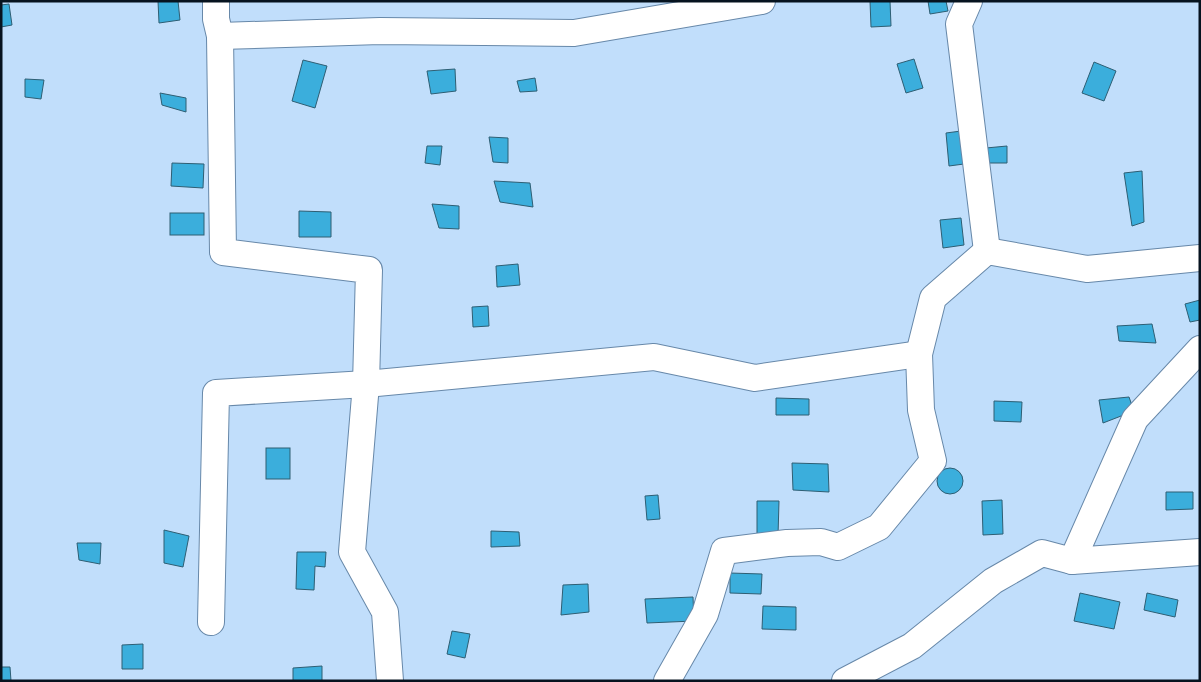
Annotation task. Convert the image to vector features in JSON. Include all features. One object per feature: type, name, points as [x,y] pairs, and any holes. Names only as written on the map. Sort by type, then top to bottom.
[{"type":"street","points":[[216,1],[216,19],[220,36],[223,252],[370,270],[366,384],[352,552],[384,612],[390,681]]},
{"type":"street","points":[[220,36],[380,31],[574,34],[762,1]]},
{"type":"street","points":[[969,1],[959,24],[987,251]]},
{"type":"street","points":[[987,251],[1087,269],[1200,258]]},
{"type":"street","points":[[667,681],[705,614],[724,551],[787,543],[821,542],[838,547],[878,528],[933,461],[921,410],[919,354],[933,298],[987,251]]},
{"type":"street","points":[[1072,562],[1135,419],[1200,349]]},
{"type":"street","points":[[211,622],[216,393],[366,384],[654,357],[755,378],[919,354]]},
{"type":"street","points":[[845,681],[912,646],[993,581],[1042,552],[1072,562],[1200,552]]},
{"type":"building","points":[[158,1],[178,1],[180,20],[159,23]]},
{"type":"building","points":[[870,1],[890,1],[891,26],[871,27]]},
{"type":"building","points":[[928,1],[946,1],[948,11],[930,14]]},
{"type":"building","points":[[9,4],[12,25],[1,27],[1,5]]},
{"type":"building","points":[[914,59],[923,88],[906,93],[897,64]]},
{"type":"building","points":[[303,60],[327,66],[315,108],[292,101]]},
{"type":"building","points":[[1094,62],[1116,71],[1104,101],[1082,93]]},
{"type":"building","points":[[455,69],[456,91],[431,94],[427,71]]},
{"type":"building","points":[[535,78],[537,91],[520,92],[517,81]]},
{"type":"building","points":[[25,79],[44,80],[41,99],[25,97]]},
{"type":"building","points":[[160,93],[186,98],[186,112],[162,105]]},
{"type":"building","points":[[961,131],[964,164],[949,166],[946,133]]},
{"type":"building","points":[[489,137],[508,138],[508,163],[493,162]]},
{"type":"building","points":[[427,146],[442,146],[440,165],[425,163]]},
{"type":"building","points":[[1007,146],[1007,163],[988,163],[986,148]]},
{"type":"building","points":[[172,163],[204,164],[203,188],[171,186]]},
{"type":"building","points":[[1142,171],[1144,222],[1132,226],[1124,173]]},
{"type":"building","points":[[494,181],[530,183],[533,207],[500,202]]},
{"type":"building","points":[[432,204],[459,206],[459,229],[439,228]]},
{"type":"building","points":[[299,211],[331,212],[331,237],[299,237]]},
{"type":"building","points":[[170,213],[204,213],[204,235],[170,235]]},
{"type":"building","points":[[961,218],[964,245],[943,248],[940,220]]},
{"type":"building","points":[[518,264],[520,285],[497,287],[496,266]]},
{"type":"building","points":[[1200,300],[1200,320],[1190,322],[1185,304]]},
{"type":"building","points":[[488,306],[489,326],[473,327],[472,307]]},
{"type":"building","points":[[1152,324],[1156,343],[1119,341],[1117,326]]},
{"type":"building","points":[[1129,397],[1134,411],[1103,423],[1099,400]]},
{"type":"building","points":[[776,398],[809,399],[809,415],[776,415]]},
{"type":"building","points":[[994,401],[1022,402],[1021,422],[994,421]]},
{"type":"building","points":[[266,448],[290,448],[290,479],[266,479]]},
{"type":"building","points":[[792,463],[828,464],[829,492],[793,490]]},
{"type":"building","points":[[950,468],[959,472],[963,481],[959,490],[950,494],[941,490],[937,481],[941,472]]},
{"type":"building","points":[[1166,492],[1193,492],[1193,509],[1166,510]]},
{"type":"building","points":[[658,495],[660,519],[647,520],[645,496]]},
{"type":"building","points":[[1002,500],[1003,534],[983,535],[982,501]]},
{"type":"building","points":[[757,501],[779,501],[778,536],[757,536]]},
{"type":"building","points":[[164,530],[189,536],[183,567],[164,563]]},
{"type":"building","points":[[491,531],[519,532],[520,546],[491,547]]},
{"type":"building","points":[[77,543],[101,543],[100,564],[79,560]]},
{"type":"building","points":[[297,552],[326,552],[325,567],[315,566],[314,590],[296,589]]},
{"type":"building","points":[[730,573],[762,574],[761,594],[730,593]]},
{"type":"building","points":[[588,584],[589,612],[561,615],[563,585]]},
{"type":"building","points":[[1080,593],[1120,602],[1114,629],[1074,621]]},
{"type":"building","points":[[1147,593],[1178,600],[1175,617],[1144,610]]},
{"type":"building","points":[[693,597],[694,621],[647,623],[645,599]]},
{"type":"building","points":[[763,606],[796,607],[796,630],[762,629]]},
{"type":"building","points":[[452,631],[470,634],[465,658],[447,654]]},
{"type":"building","points":[[143,644],[143,669],[122,669],[122,645]]},
{"type":"building","points":[[322,666],[322,681],[293,681],[293,668]]},
{"type":"building","points":[[1,667],[10,667],[11,681],[1,681]]}]
